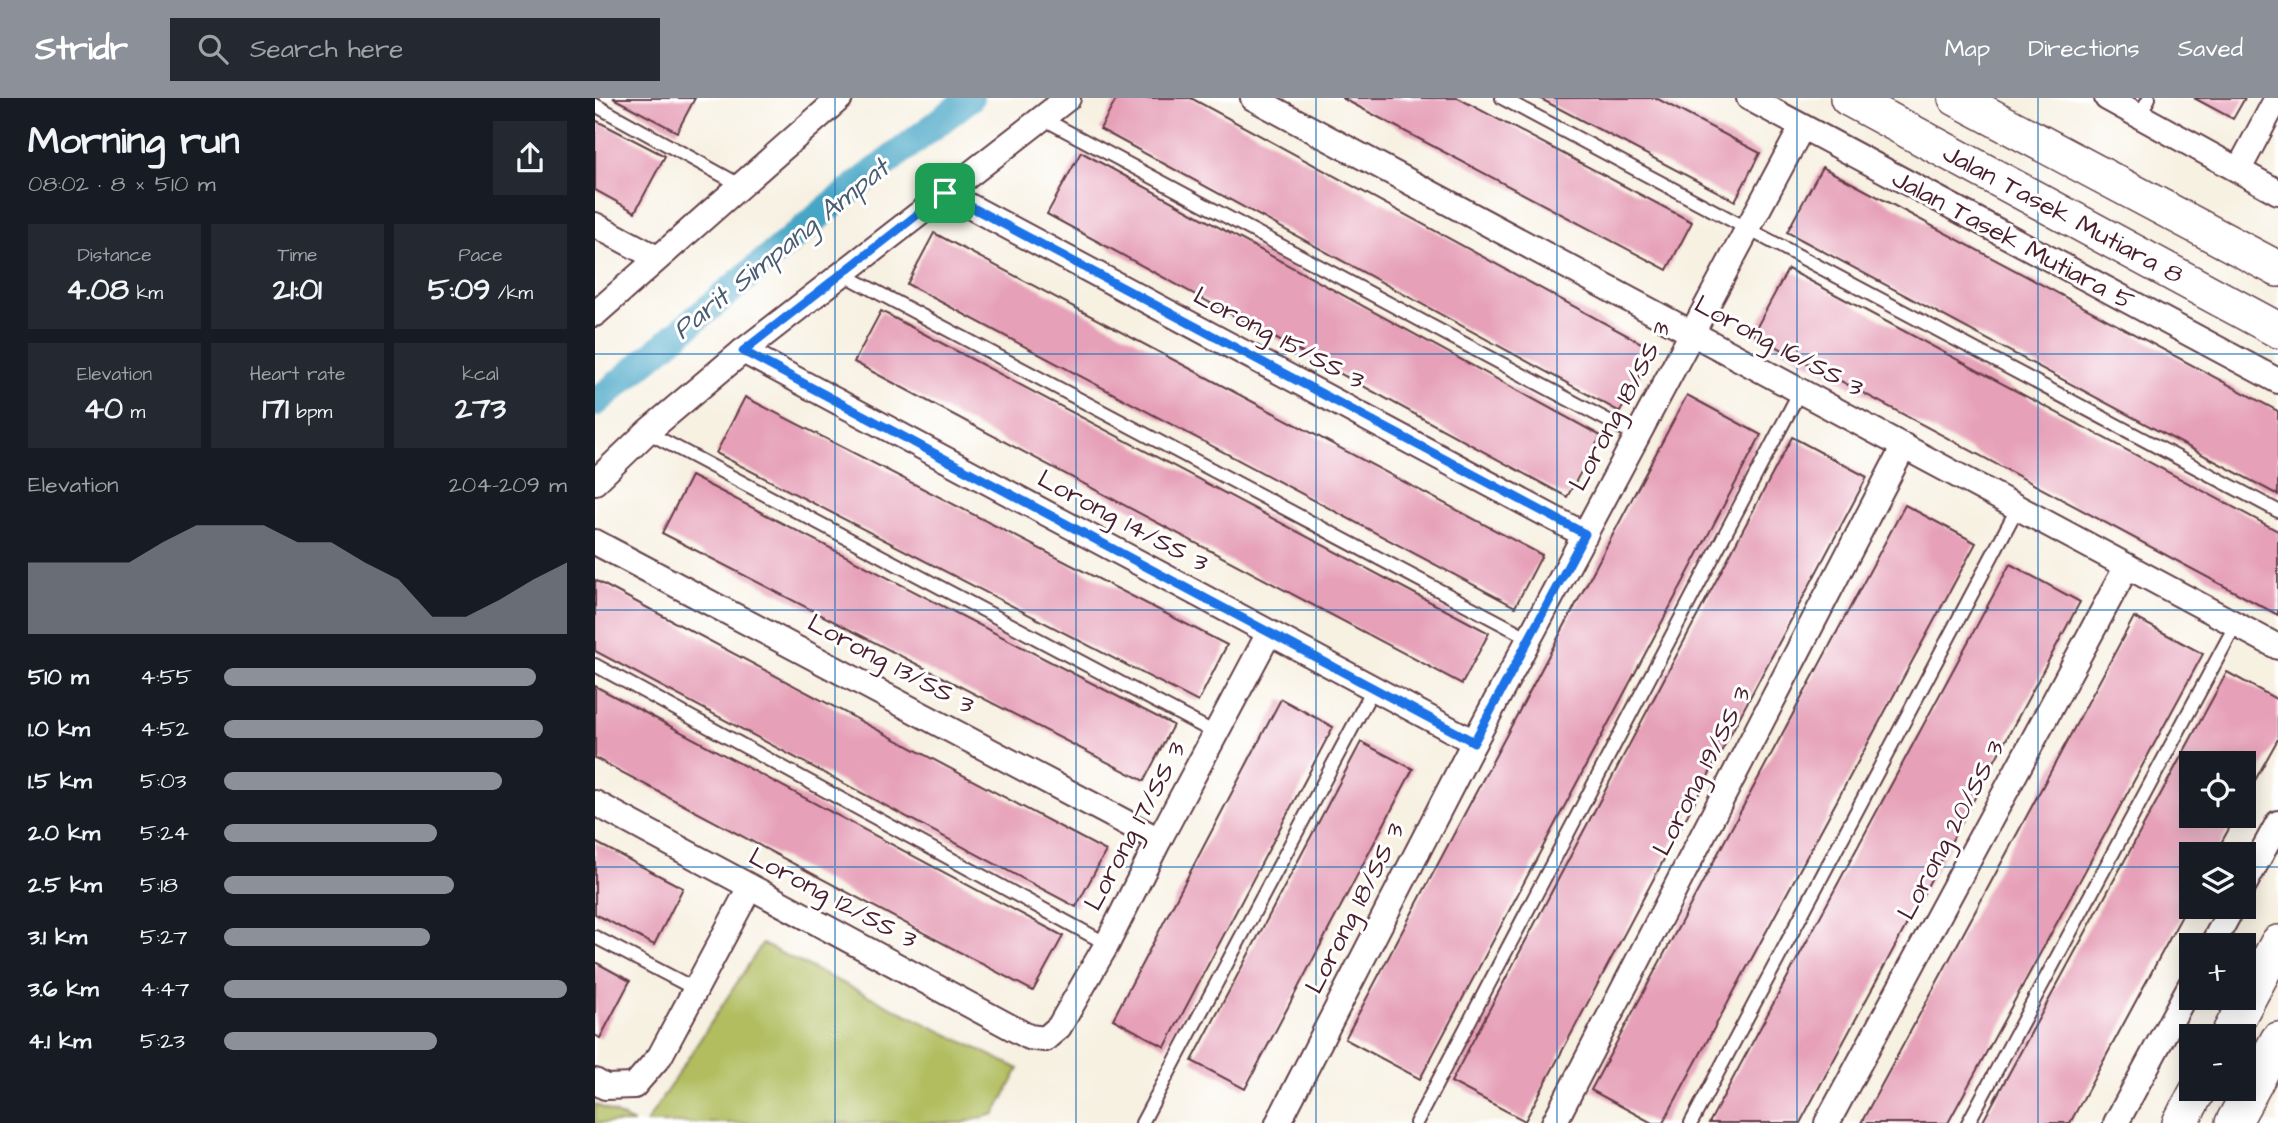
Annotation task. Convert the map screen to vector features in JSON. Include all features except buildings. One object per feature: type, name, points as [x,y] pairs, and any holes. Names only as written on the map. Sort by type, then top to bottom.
[{"type":"street","points":[[595,482],[647,432],[743,351],[1068,98]]},
{"type":"street","name":"Lorong 16/SS 3","points":[[1253,98],[2278,647]]},
{"type":"street","name":"Jalan Tasek Mutiara 5","points":[[1749,98],[2278,381]]},
{"type":"street","name":"Jalan Tasek Mutiara 8","points":[[1848,98],[2278,330]]},
{"type":"street","name":"Jalan Tasek Mutiara 8","points":[[1956,98],[2278,269]]},
{"type":"street","points":[[2108,98],[2144,107],[2278,192]]},
{"type":"street","points":[[2239,169],[2277,98]]},
{"type":"street","points":[[595,314],[740,185],[827,101]]},
{"type":"street","name":"Lorong 18/SS 3","points":[[1278,1123],[1474,742],[1802,127]]},
{"type":"street","name":"Lorong 15/SS 3","points":[[945,193],[1585,534]]},
{"type":"street","points":[[595,225],[657,258]]},
{"type":"street","name":"Lorong 14/SS 3","points":[[743,351],[1474,742]]},
{"type":"street","name":"Lorong 19/SS 3","points":[[1554,1123],[1904,446]]},
{"type":"street","name":"Lorong 13/SS 3","points":[[595,541],[1159,840]]},
{"type":"street","name":"Lorong 20/SS 3","points":[[1827,1123],[2127,566]]},
{"type":"street","name":"Lorong 17/SS 3","points":[[1045,1039],[1059,1027],[1107,944],[1269,633]]},
{"type":"street","name":"Lorong 12/SS 3","points":[[595,803],[1029,1037],[1045,1039]]},
{"type":"street","points":[[2256,863],[2278,823]]},
{"type":"street","points":[[595,1081],[605,1087],[634,1086],[660,1056],[750,887]]},
{"type":"street","points":[[2234,1024],[2278,943]]},
{"type":"street","points":[[2116,1123],[2179,1006]]},
{"type":"street","points":[[2233,1123],[2278,1040]]},
{"type":"street","points":[[2180,1123],[2192,1101]]},
{"type":"lane","points":[[1502,98],[2278,511]]},
{"type":"lane","points":[[595,105],[740,185]]},
{"type":"lane","points":[[1042,118],[1637,436]]},
{"type":"lane","points":[[843,274],[1529,638]]},
{"type":"lane","points":[[1416,1123],[1800,391]]},
{"type":"lane","points":[[647,432],[1217,734]]},
{"type":"lane","points":[[1691,1123],[2018,508]]},
{"type":"lane","points":[[1968,1123],[2236,624]]},
{"type":"lane","points":[[595,665],[1107,944]]},
{"type":"lane","points":[[1142,1123],[1373,688]]},
{"type":"lane","points":[[595,937],[695,989]]},
{"type":"green space","points":[[762,944],[1019,1069],[995,1114],[962,1123],[646,1123]]},
{"type":"green space","points":[[595,1104],[634,1123],[595,1123]]},
{"type":"waterway","name":"Parit Simpang Ampat","points":[[595,403],[838,200],[970,98]]},
{"type":"route","points":[[945,193],[1585,534],[1474,742],[743,351],[945,193]]}]
